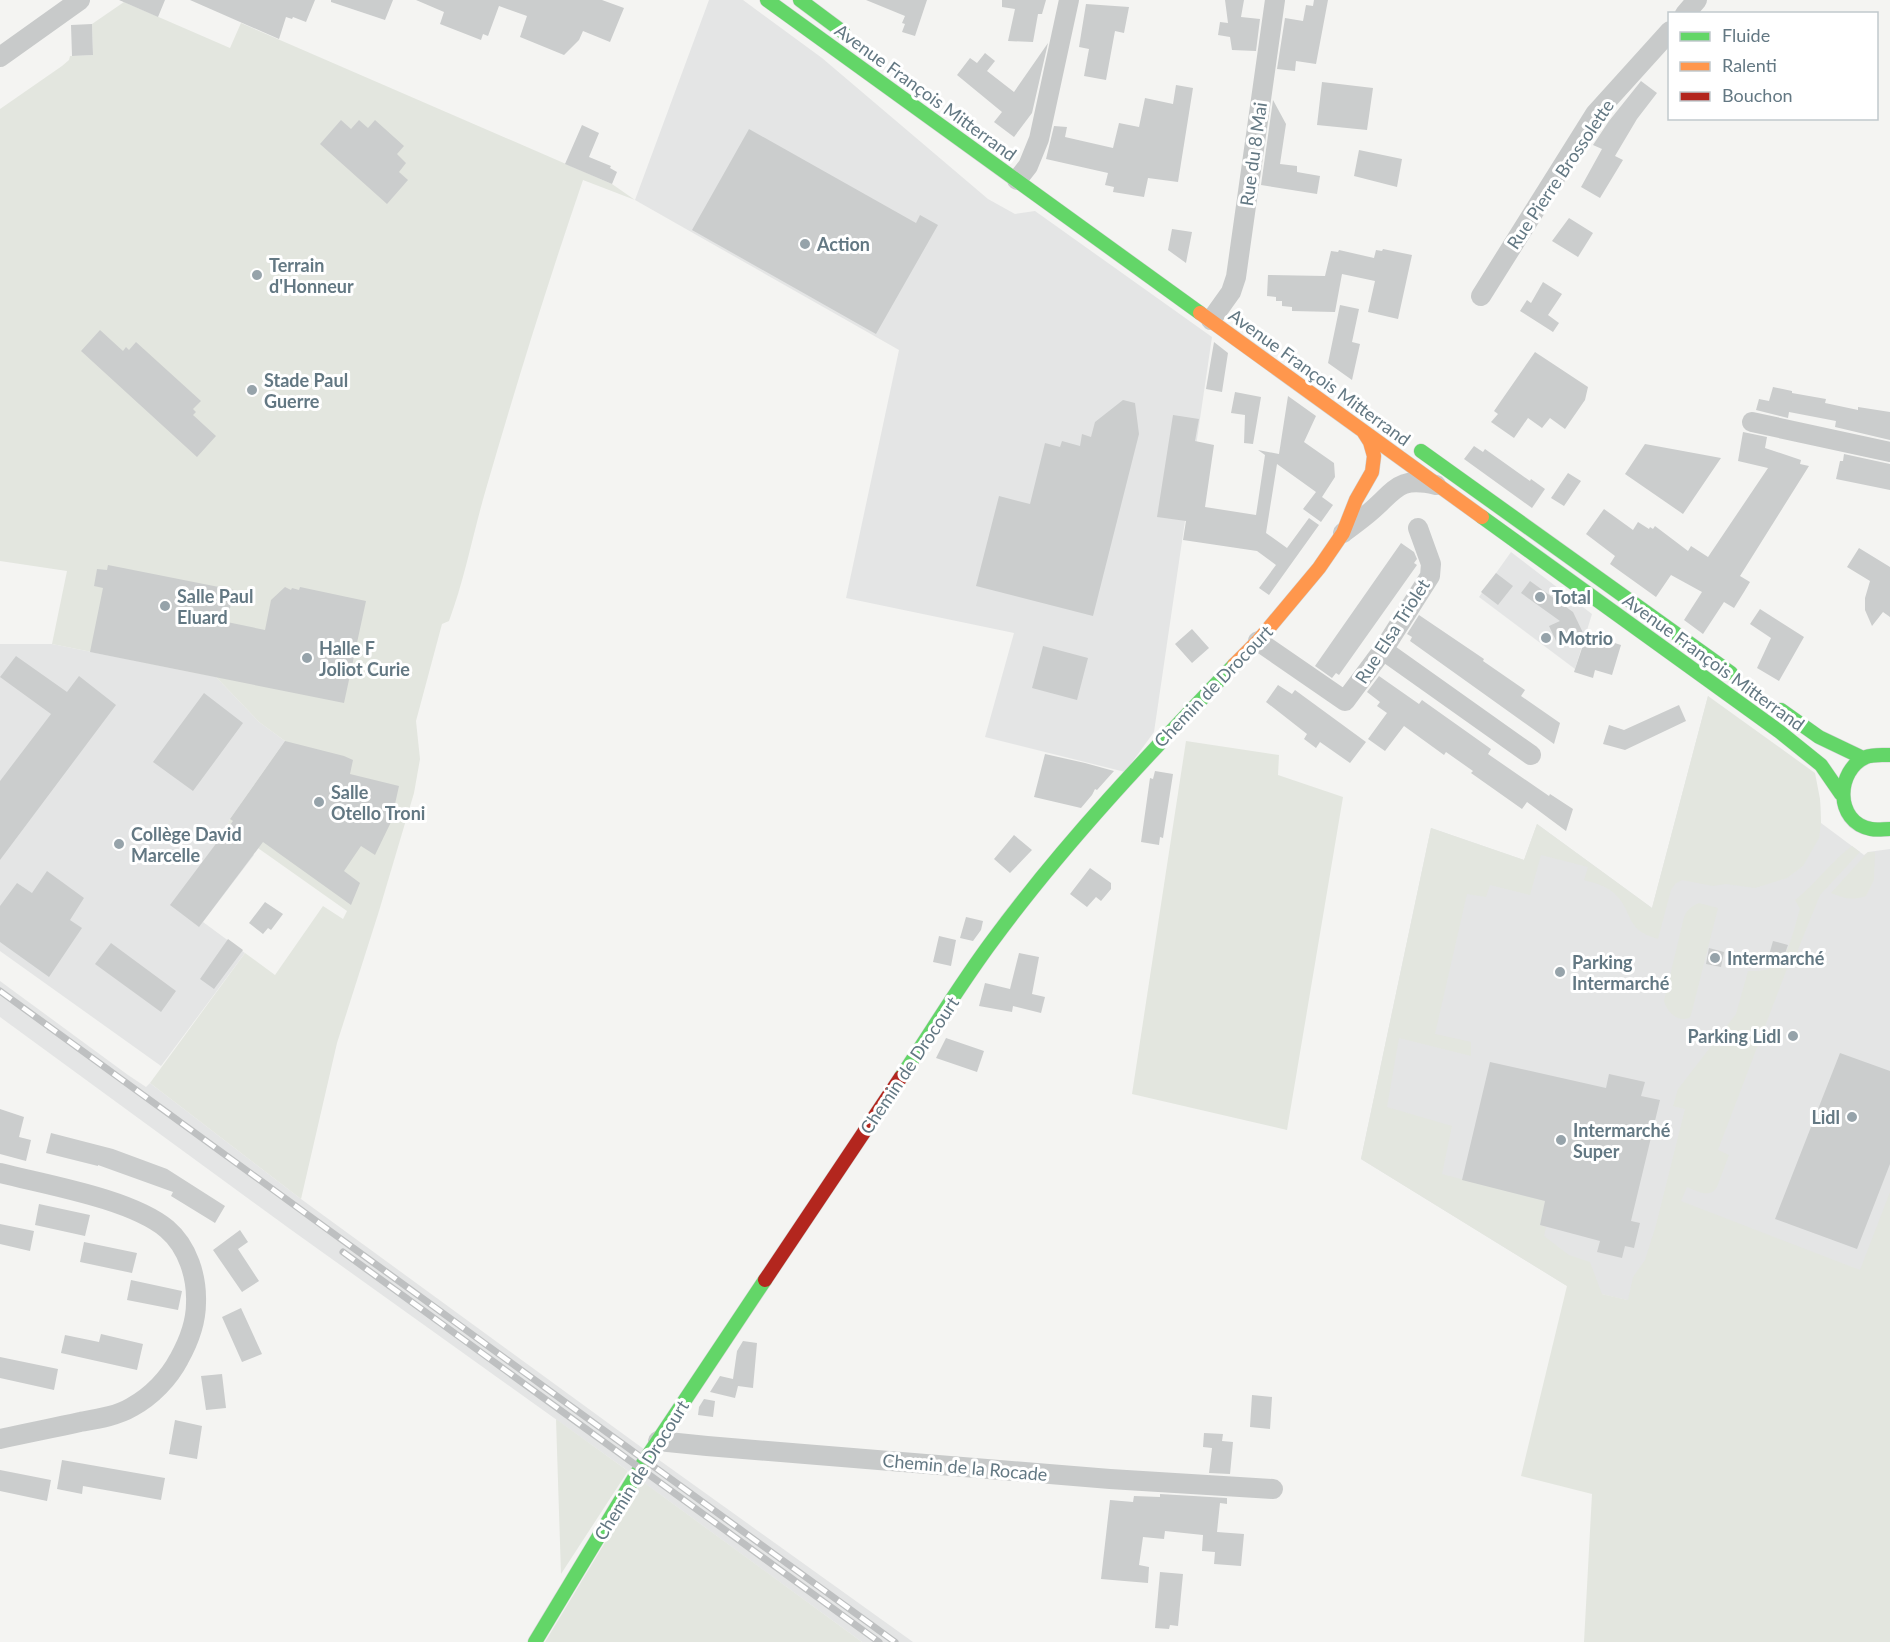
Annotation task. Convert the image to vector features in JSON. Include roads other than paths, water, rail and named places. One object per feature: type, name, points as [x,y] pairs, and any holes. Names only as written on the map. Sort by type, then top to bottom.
[{"type":"main road","name":"Avenue François Mitterrand","points":[[768,0],[1026,170],[1219,309],[1363,431],[1405,451],[1437,485],[1780,732],[1821,765],[1842,794],[1846,809],[1858,824],[1875,830],[1890,829]]},
{"type":"main road","name":"Avenue François Mitterrand","points":[[800,0],[857,42]]},
{"type":"main road","points":[[1363,431],[1370,442],[1374,456],[1372,472]]},
{"type":"main road","name":"Avenue François Mitterrand","points":[[1439,464],[1745,684]]},
{"type":"main road","name":"Chemin de Drocourt","points":[[535,1642],[640,1468],[992,941],[1036,885],[1154,748],[1258,641],[1319,568],[1343,533],[1356,500],[1372,472]]},
{"type":"main road","name":"Avenue François Mitterrand","points":[[1773,704],[1819,737],[1863,758]]},
{"type":"main road","points":[[1842,794],[1842,785],[1848,770],[1871,754],[1890,755]]},
{"type":"street","points":[[0,57],[80,0]]},
{"type":"street","points":[[1026,170],[1039,139],[1069,0]]},
{"type":"street","name":"Rue du 8 Mai","points":[[1219,309],[1231,292],[1236,277],[1275,0]]},
{"type":"street","points":[[1687,12],[1697,0]]},
{"type":"street","name":"Rue Pierre Brossolette","points":[[1481,296],[1595,114],[1668,33]]},
{"type":"street","points":[[1752,422],[1890,452]]},
{"type":"street","points":[[1372,472],[1384,462],[1405,451],[1439,464]]},
{"type":"street","points":[[1394,489],[1405,451]]},
{"type":"street","points":[[1394,489],[1419,481],[1437,485]]},
{"type":"street","name":"Chemin de Drocourt","points":[[1343,533],[1394,489]]},
{"type":"street","name":"Rue Elsa Triolet","points":[[1258,641],[1345,701],[1383,650],[1430,576],[1431,564],[1418,528]]},
{"type":"street","points":[[1383,650],[1531,755]]},
{"type":"street","points":[[0,1173],[113,1203],[146,1215],[169,1230],[192,1267],[197,1285],[196,1309],[190,1339],[164,1382],[131,1408],[107,1417],[0,1439]]},
{"type":"street","name":"Chemin de la Rocade","points":[[658,1441],[1110,1479],[1273,1489]]},
{"type":"railway","points":[[0,991],[895,1642]]},
{"type":"railway","points":[[343,1252],[879,1642]]},
{"type":"place","name":"Action","points":[[805,244]]},
{"type":"place","name":"Terrain d'Honneur","points":[[257,275]]},
{"type":"place","name":"Stade Paul Guerre","points":[[252,390]]},
{"type":"place","name":"Total","points":[[1540,597]]},
{"type":"place","name":"Salle Paul Eluard","points":[[165,606]]},
{"type":"place","name":"Motrio","points":[[1546,638]]},
{"type":"place","name":"Halle F Joliot Curie","points":[[307,658]]},
{"type":"place","name":"Salle Otello Troni","points":[[319,802]]},
{"type":"place","name":"Collège David Marcelle","points":[[119,844]]},
{"type":"place","name":"Intermarché","points":[[1715,958]]},
{"type":"place","name":"Parking Intermarché","points":[[1560,972]]},
{"type":"place","name":"Parking Lidl","points":[[1793,1036]]},
{"type":"place","name":"Lidl","points":[[1852,1117]]},
{"type":"place","name":"Intermarché Super","points":[[1561,1140]]}]
